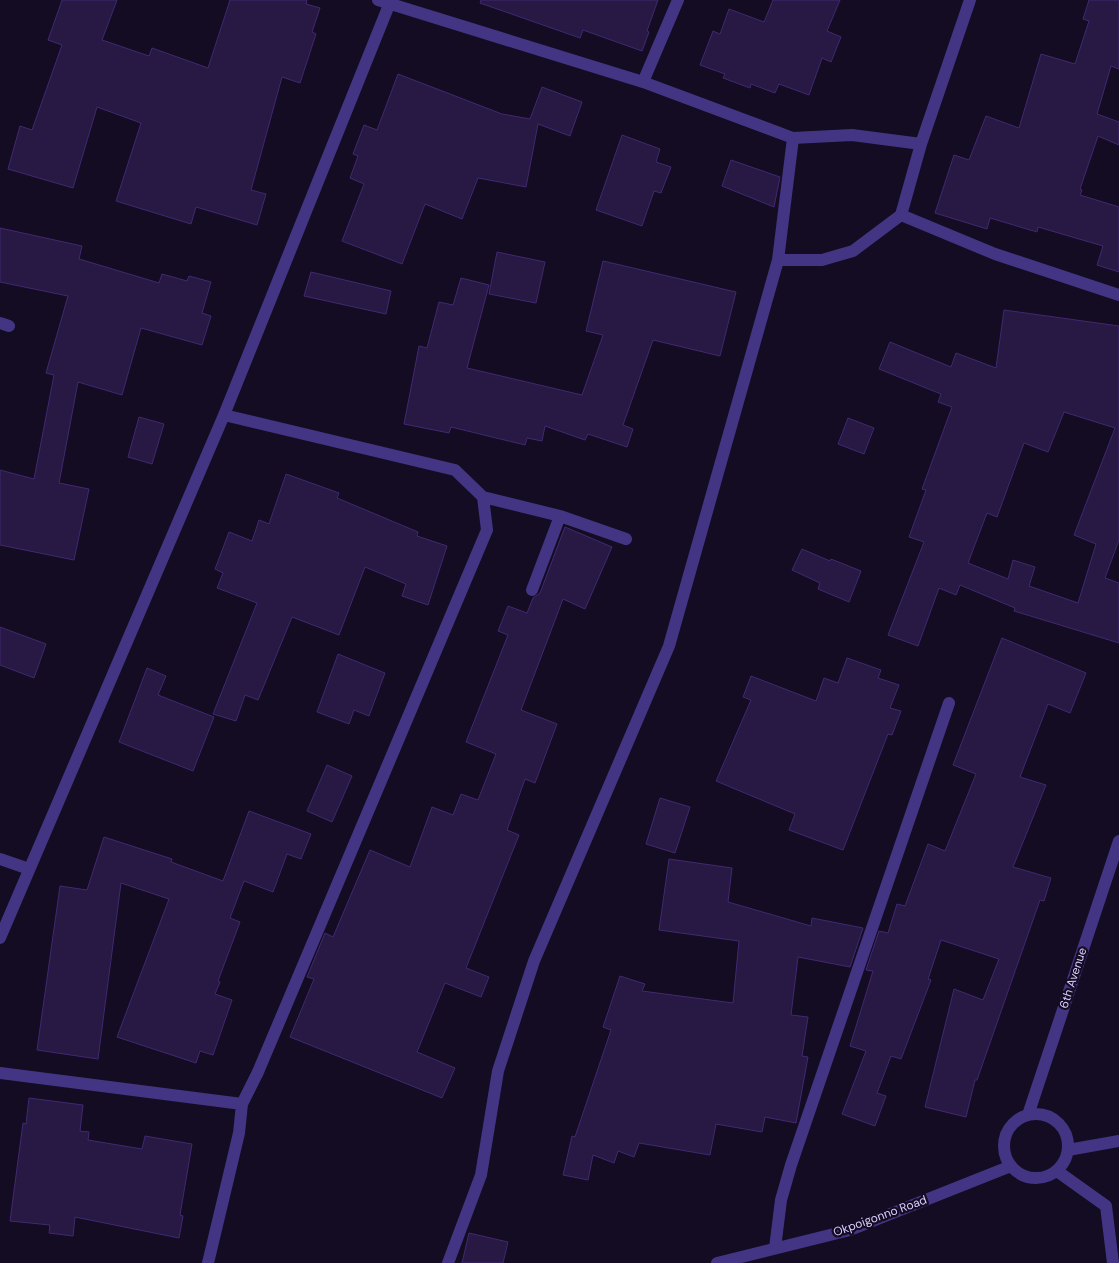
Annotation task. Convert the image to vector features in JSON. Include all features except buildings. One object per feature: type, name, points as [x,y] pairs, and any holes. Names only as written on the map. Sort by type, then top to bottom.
[{"type":"street","points":[[643,82],[678,0]]},
{"type":"street","points":[[778,260],[822,260],[853,251],[901,215],[922,144],[970,0]]},
{"type":"street","points":[[0,938],[224,415],[386,1],[643,82],[793,138],[852,135],[922,144]]},
{"type":"street","points":[[448,1263],[481,1174],[498,1070],[534,961],[669,646],[778,260],[793,138]]},
{"type":"street","points":[[901,215],[995,254],[1119,295]]},
{"type":"street","points":[[224,415],[455,470],[483,497],[560,516],[626,539]]},
{"type":"street","points":[[208,1263],[239,1133],[242,1104],[258,1072],[487,530],[483,497]]},
{"type":"street","points":[[532,590],[560,516]]},
{"type":"street","points":[[775,1248],[781,1200],[791,1165],[949,703]]},
{"type":"street","name":"6th Avenue","points":[[1028,1115],[1119,841]]},
{"type":"street","points":[[0,858],[29,869]]},
{"type":"street","points":[[0,1073],[242,1104]]},
{"type":"street","points":[[1028,1115],[1043,1115],[1057,1121],[1066,1134],[1068,1150],[1065,1162],[1057,1171],[1041,1178],[1024,1177],[1011,1166],[1005,1149],[1008,1130],[1017,1121],[1028,1115]]},
{"type":"street","points":[[1068,1150],[1119,1142]]},
{"type":"street","name":"Okpoigonno Road","points":[[717,1263],[850,1230],[1011,1166]]},
{"type":"street","points":[[1057,1171],[1106,1206],[1113,1263]]}]
